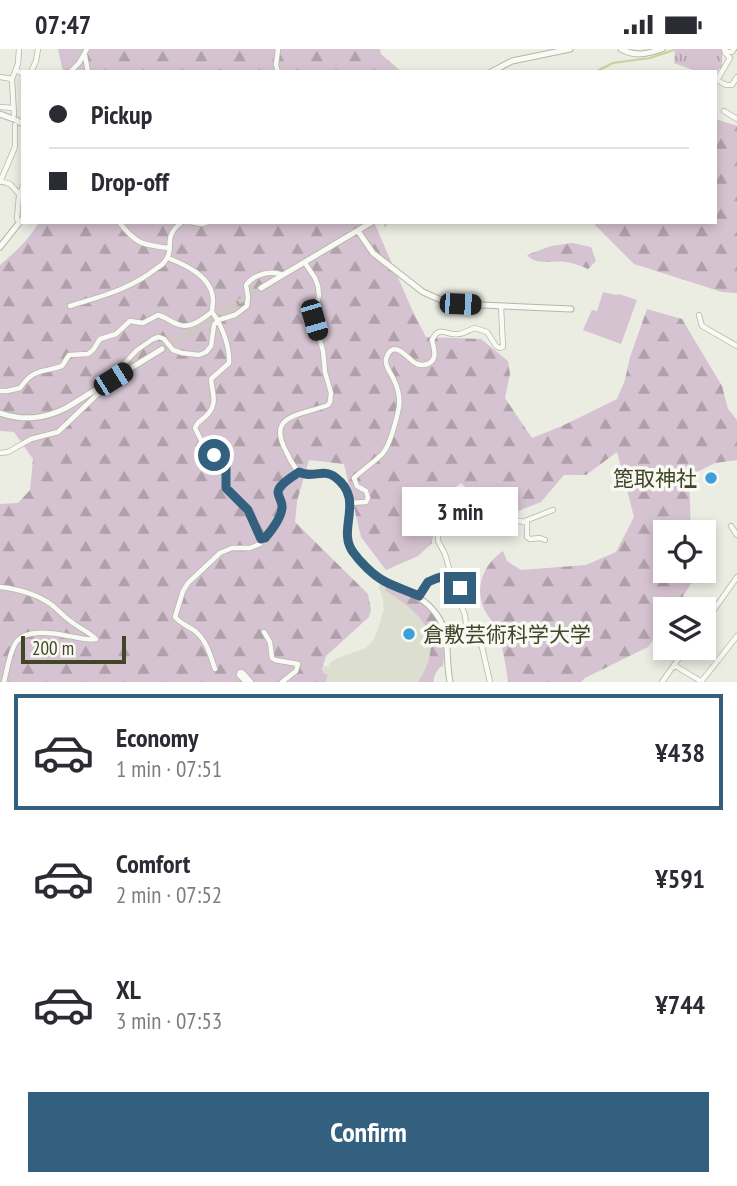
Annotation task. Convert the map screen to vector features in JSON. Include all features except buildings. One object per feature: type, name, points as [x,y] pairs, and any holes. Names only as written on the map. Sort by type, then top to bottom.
[{"type":"street","points":[[0,107],[14,111],[12,79],[19,49]]},
{"type":"street","points":[[32,70],[38,49]]},
{"type":"street","points":[[277,70],[278,49]]},
{"type":"street","points":[[495,70],[512,61],[570,49]]},
{"type":"street","points":[[621,49],[638,54],[662,49]]},
{"type":"street","points":[[724,49],[728,52],[734,49]]},
{"type":"street","points":[[724,49],[730,58],[717,80],[732,85],[737,77]]},
{"type":"street","points":[[72,70],[86,50]]},
{"type":"street","points":[[86,50],[87,70]]},
{"type":"street","points":[[16,70],[21,73]]},
{"type":"street","points":[[0,77],[12,79]]},
{"type":"street","points":[[724,111],[737,119]]},
{"type":"street","points":[[0,114],[21,123]]},
{"type":"street","points":[[20,195],[10,184],[0,181],[15,147],[15,128],[21,134]]},
{"type":"street","points":[[0,247],[21,220],[17,219],[21,192]]},
{"type":"street","points":[[121,224],[136,242],[169,248]]},
{"type":"street","points":[[70,306],[139,281],[164,264],[168,258],[172,232],[180,224]]},
{"type":"street","points":[[261,288],[369,224]]},
{"type":"street","points":[[358,231],[373,253],[423,292],[441,300],[460,304],[571,309]]},
{"type":"street","points":[[168,258],[191,269],[205,280],[213,297],[212,312],[218,320],[230,355],[229,363],[211,379],[215,401],[209,413],[198,421],[195,428],[205,447],[226,464],[226,488],[248,510],[261,539],[260,544],[250,548],[232,548],[220,553],[195,575],[183,591],[175,617],[198,633],[209,650],[215,669]]},
{"type":"street","points":[[305,263],[316,278],[318,286],[314,320],[323,351],[330,401],[328,405],[292,417],[281,426],[279,434],[286,452],[299,472],[307,476],[329,473],[348,492],[348,543],[352,551],[375,575],[419,596],[434,610],[446,635],[450,682]]},
{"type":"street","points":[[0,453],[8,452],[31,439],[58,432],[102,390],[110,373],[121,367],[137,350],[153,339],[164,338],[173,350],[182,353],[200,355],[206,352],[211,346],[214,325],[218,320],[235,315],[247,306],[246,285],[249,281],[261,275],[283,275]]},
{"type":"street","points":[[350,503],[366,502],[366,491],[357,486],[354,478],[383,453],[389,444],[399,406],[396,383],[386,362],[388,353],[399,350],[418,364],[424,365],[435,357],[432,340],[435,333],[439,331],[460,334],[475,328],[487,332],[496,346],[503,347],[501,306]]},
{"type":"street","points":[[0,391],[20,388],[33,374],[62,366],[69,355],[90,353],[100,339],[116,334],[130,321],[143,324],[158,315],[187,326],[212,312]]},
{"type":"street","points":[[699,315],[702,326],[737,346]]},
{"type":"street","points":[[0,413],[18,418],[42,417],[66,408],[162,349]]},
{"type":"street","points":[[261,539],[271,531],[282,511],[279,488],[299,472]]},
{"type":"street","points":[[451,575],[438,541],[438,533],[445,523],[450,498],[454,495],[462,497],[475,518],[524,521],[553,510]]},
{"type":"street","points":[[524,521],[527,523],[527,537],[545,540]]},
{"type":"street","points":[[731,527],[737,535]]},
{"type":"street","points":[[419,596],[428,582],[451,575],[460,578],[459,600],[466,624],[482,647],[490,682]]},
{"type":"street","points":[[716,607],[737,577]]},
{"type":"street","points":[[0,587],[31,594],[48,602],[96,639],[84,640],[50,633],[22,637],[15,645],[4,682]]},
{"type":"street","points":[[264,632],[270,642],[272,658],[298,664],[296,671],[282,682]]},
{"type":"street","points":[[674,665],[701,682],[737,636]]},
{"type":"street","points":[[662,682],[678,660]]},
{"type":"street","points":[[246,682],[239,675],[240,672],[251,682]]},
{"type":"street","points":[[667,675],[668,682]]},
{"type":"shaded area","name":"倉敷芸術科学大学","points":[[380,581],[440,628],[444,646],[443,666],[435,674],[433,682],[326,682],[328,675],[324,673],[322,665],[328,667],[338,658],[366,648],[374,639],[384,612]]},
{"type":"green space","points":[[58,49],[380,49],[381,54],[400,70],[63,70]]},
{"type":"green space","points":[[675,49],[722,49],[722,69],[717,72],[717,70],[693,70],[674,63]]},
{"type":"green space","points":[[717,119],[737,126],[737,293],[722,292],[634,264],[595,225],[717,224]]},
{"type":"green space","points":[[38,224],[375,224],[426,337],[481,339],[508,361],[510,374],[505,398],[532,438],[617,399],[647,309],[682,319],[722,386],[728,409],[737,420],[737,460],[715,463],[689,476],[691,520],[653,520],[653,583],[691,583],[683,597],[653,597],[653,640],[648,647],[581,682],[508,682],[498,633],[481,600],[481,584],[486,569],[503,551],[507,561],[521,570],[586,565],[616,552],[634,517],[617,452],[586,475],[564,475],[541,502],[503,517],[477,507],[470,491],[461,483],[450,494],[441,510],[432,543],[418,556],[386,570],[361,537],[344,464],[309,460],[297,501],[295,522],[368,594],[371,610],[369,617],[326,656],[322,669],[328,675],[326,682],[0,682],[0,504],[18,503],[30,490],[33,459],[14,432],[0,431],[0,265],[26,240]]},
{"type":"green space","points":[[572,243],[591,247],[596,261],[588,269],[566,262],[535,260],[527,255],[551,246]]},
{"type":"green space","points":[[603,292],[637,300],[621,344],[583,330],[592,310],[597,311]]},
{"type":"green space","points":[[387,585],[423,604],[438,624],[443,640],[444,658],[443,666],[435,674],[433,682],[418,682],[430,653],[427,629],[411,609],[386,591]]},
{"type":"waterway","points":[[599,70],[613,63],[650,58],[674,50]]},
{"type":"tunnel","points":[[162,349],[261,288]]},
{"type":"place","name":"箆取神社","points":[[711,478]]},
{"type":"place","name":"倉敷芸術科学大学","points":[[409,634]]},
{"type":"route","points":[[214,455],[226,464],[226,488],[248,510],[261,539],[271,531],[282,511],[279,488],[299,472],[307,476],[329,473],[348,492],[348,543],[352,551],[375,575],[419,596],[428,582],[451,575],[460,578],[460,588]]}]
